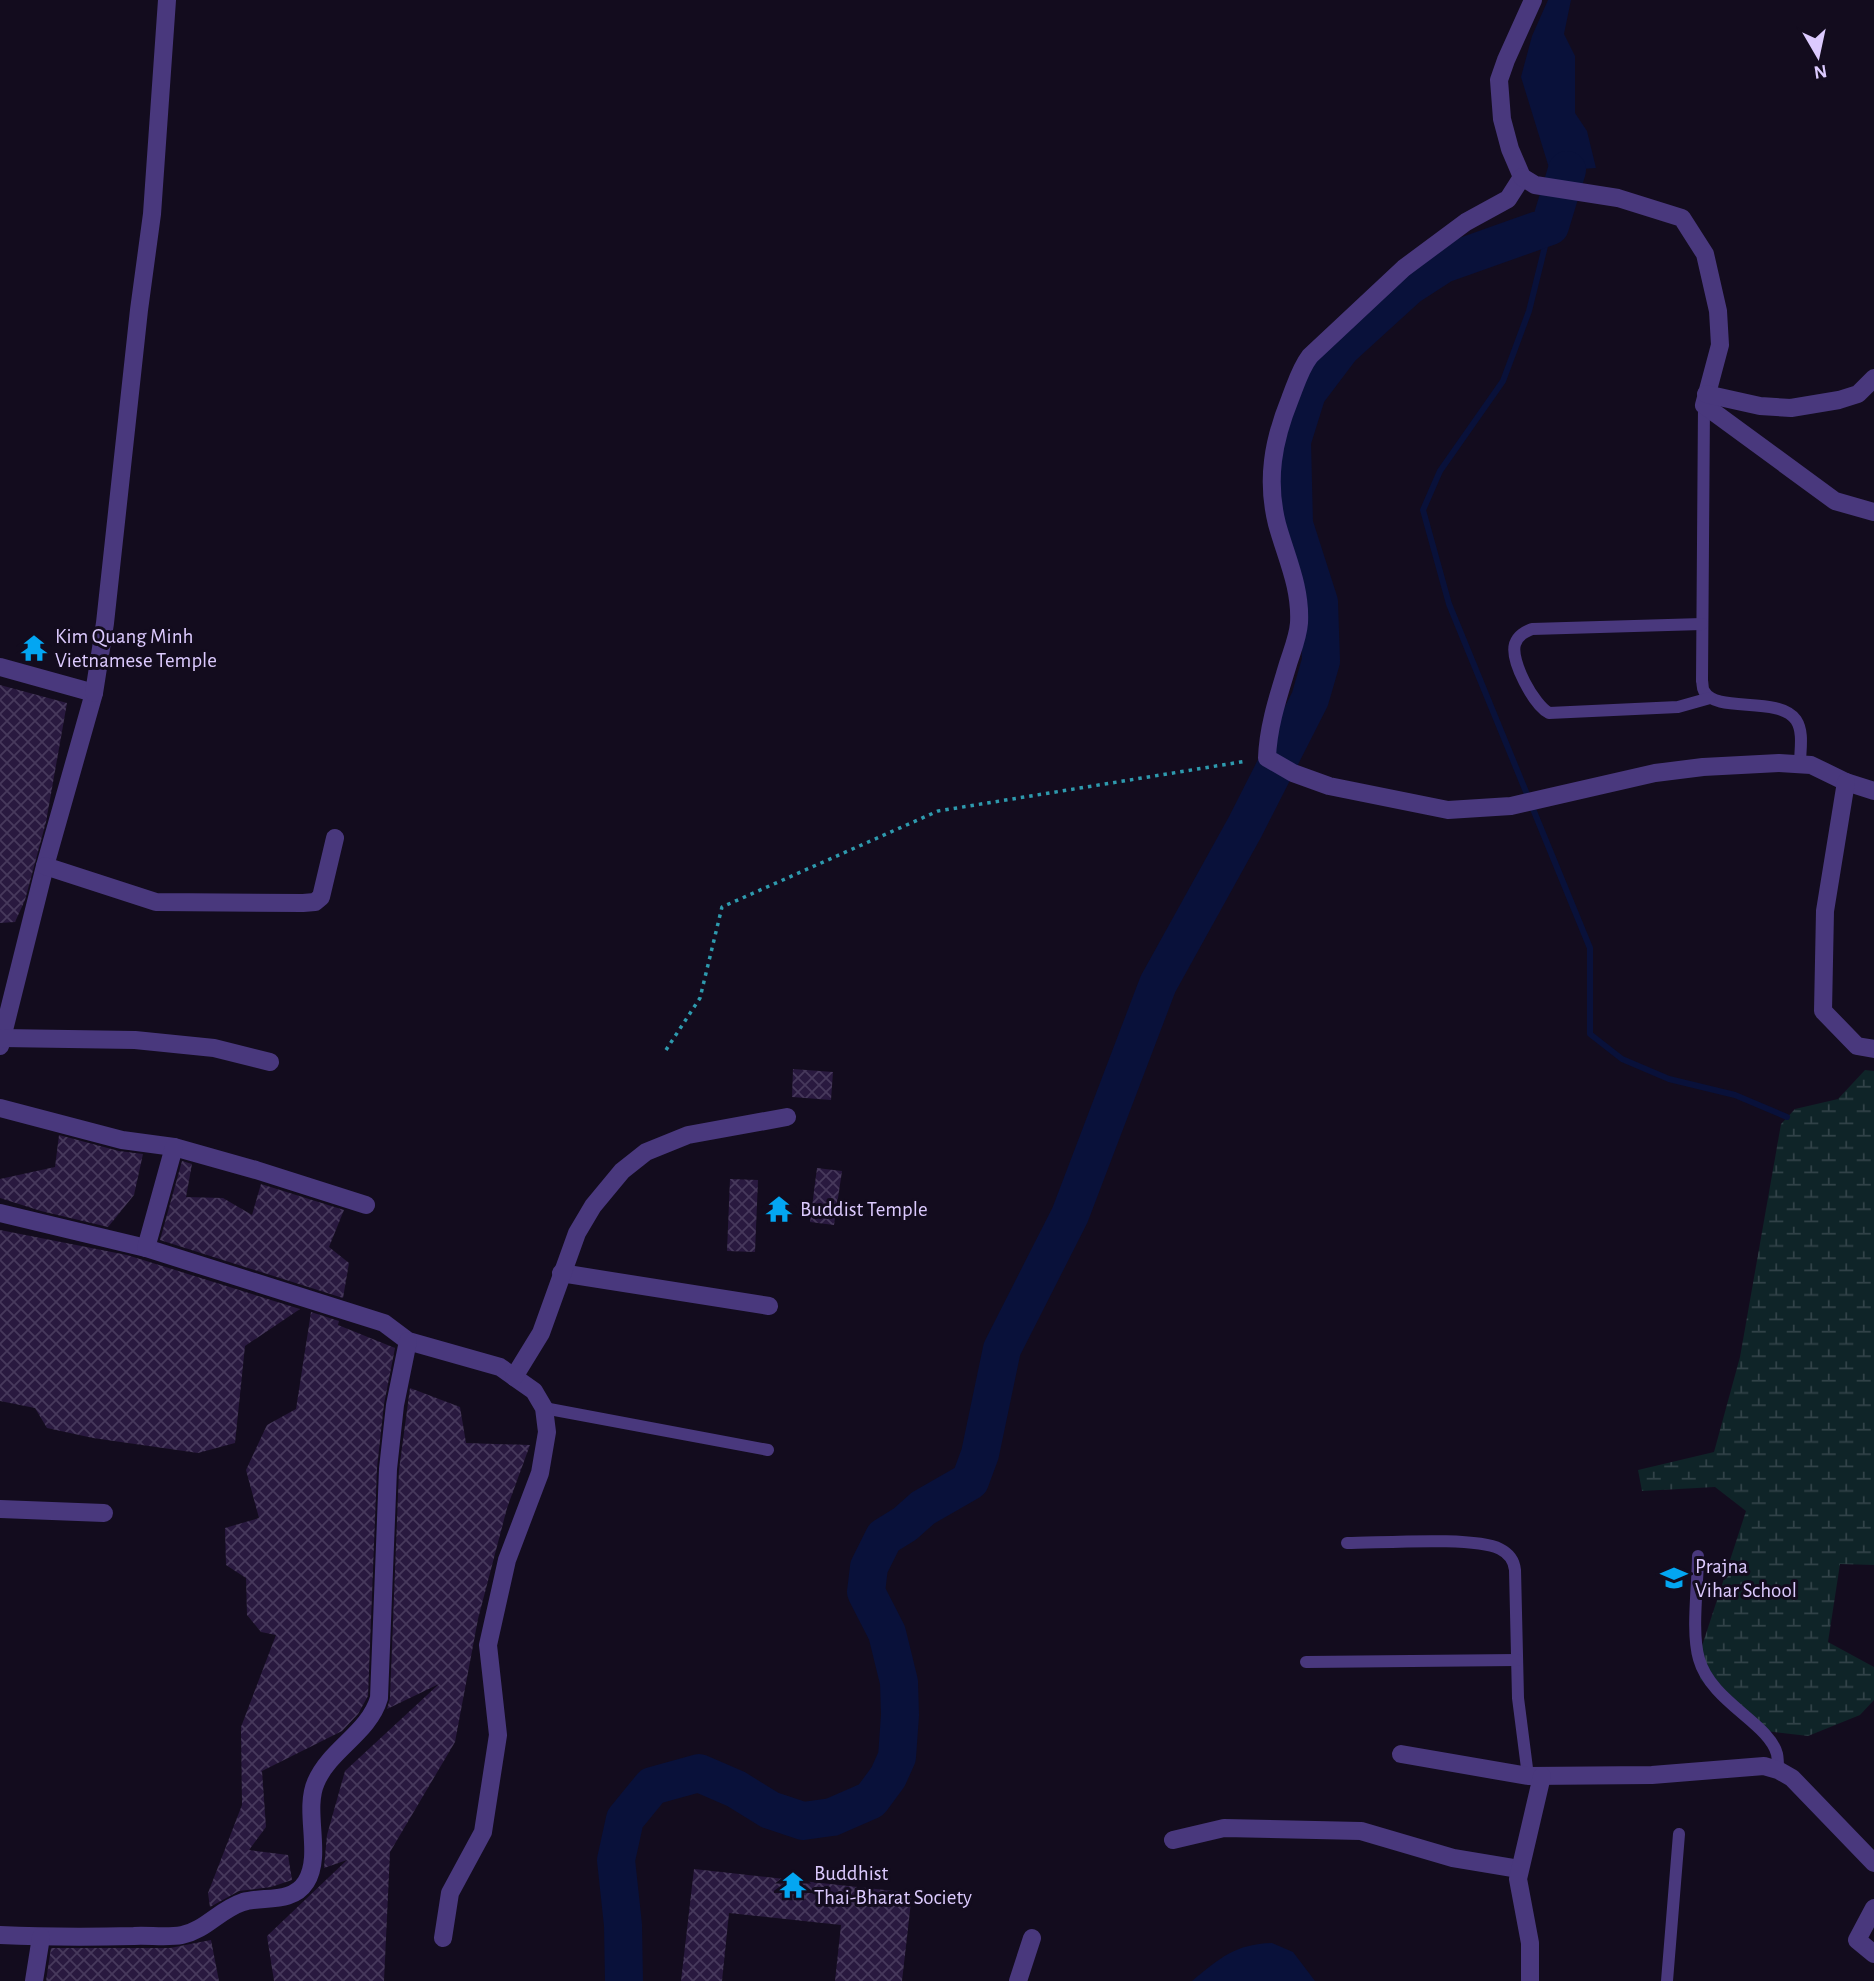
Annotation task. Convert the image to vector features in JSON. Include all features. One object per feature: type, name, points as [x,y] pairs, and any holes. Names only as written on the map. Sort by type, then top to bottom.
[{"type":"street","points":[[167,0],[152,214],[105,623],[94,693],[8,982],[1,1042],[135,1040],[214,1048],[270,1062]]},
{"type":"street","points":[[1533,0],[1499,80],[1502,119],[1510,149],[1522,177],[1535,185],[1618,198],[1682,218],[1705,254],[1718,311],[1720,345],[1705,399]]},
{"type":"street","points":[[1522,177],[1508,199],[1446,236],[1404,268],[1310,356],[1303,366],[1276,437],[1272,456],[1273,503],[1294,575],[1299,622],[1270,731],[1267,758],[1293,773],[1329,786],[1437,809],[1511,806],[1655,773],[1703,767],[1811,765],[1846,782],[1874,790]]},
{"type":"street","points":[[1705,399],[1791,408],[1858,394],[1874,378]]},
{"type":"street","points":[[1705,399],[1835,501],[1874,512]]},
{"type":"street","points":[[0,667],[94,693]]},
{"type":"street","points":[[1846,782],[1825,911],[1823,1012],[1857,1046],[1874,1049]]},
{"type":"street","points":[[44,866],[156,902],[303,904],[315,902],[321,897],[335,838]]},
{"type":"street","points":[[0,1108],[122,1140],[174,1147],[366,1205]]},
{"type":"street","points":[[514,1377],[541,1333],[577,1233],[593,1206],[622,1171],[646,1152],[688,1135],[787,1117]]},
{"type":"street","points":[[146,1248],[174,1147]]},
{"type":"street","points":[[0,1213],[146,1248],[384,1323],[408,1341],[500,1367],[534,1391],[544,1408],[547,1433],[540,1474],[507,1560],[488,1645],[498,1735],[483,1832],[450,1893],[443,1938]]},
{"type":"street","points":[[561,1273],[769,1306]]},
{"type":"street","points":[[0,1936],[182,1935],[204,1926],[224,1909],[246,1901],[281,1899],[300,1890],[307,1881],[313,1866],[312,1805],[316,1781],[375,1712],[379,1698],[388,1469],[395,1405],[408,1341]]},
{"type":"street","points":[[0,1509],[104,1513]]},
{"type":"street","points":[[1401,1754],[1535,1776],[1652,1774],[1764,1766],[1793,1778],[1874,1863]]},
{"type":"street","points":[[1530,1981],[1530,1943],[1518,1879],[1535,1776]]},
{"type":"street","points":[[1172,1840],[1224,1828],[1353,1831],[1381,1836],[1453,1858],[1519,1869]]},
{"type":"street","points":[[1874,1908],[1857,1940],[1874,1954]]},
{"type":"street","points":[[34,1981],[41,1937]]},
{"type":"street","points":[[1018,1981],[1032,1938]]},
{"type":"lane","points":[[1705,399],[1702,624],[1704,692],[1710,698],[1720,701],[1767,706],[1786,712],[1796,720],[1801,732],[1800,764]]},
{"type":"lane","points":[[1702,624],[1532,629],[1521,634],[1515,643],[1515,657],[1536,702],[1549,713],[1678,706],[1710,698]]},
{"type":"lane","points":[[544,1408],[768,1450]]},
{"type":"lane","points":[[1347,1543],[1461,1542],[1491,1545],[1501,1549],[1514,1562],[1518,1698],[1535,1776]]},
{"type":"lane","points":[[1698,1556],[1699,1660],[1720,1694],[1771,1741],[1777,1753],[1778,1770]]},
{"type":"lane","points":[[1306,1662],[1517,1660]]},
{"type":"lane","points":[[1667,1981],[1679,1835]]},
{"type":"path","points":[[666,1050],[700,998],[722,907],[938,811],[1267,758]]},
{"type":"green space","points":[[1865,1070],[1874,1071],[1874,1565],[1840,1564],[1828,1642],[1874,1667],[1874,1700],[1860,1715],[1808,1736],[1766,1731],[1727,1705],[1700,1679],[1702,1646],[1746,1511],[1715,1487],[1642,1491],[1638,1470],[1714,1452],[1740,1357],[1781,1124],[1795,1109],[1838,1099]]},
{"type":"shaded area","points":[[1548,0],[1571,0],[1564,34],[1575,56],[1575,113],[1587,131],[1596,168],[1550,171],[1521,77],[1532,36]]},
{"type":"shaded area","points":[[1272,1943],[1293,1952],[1315,1981],[1192,1981],[1238,1949]]},
{"type":"building","points":[[0,685],[67,703],[46,822],[25,900],[15,922],[0,923]]},
{"type":"building","points":[[793,1069],[833,1072],[831,1100],[792,1097]]},
{"type":"building","points":[[59,1135],[119,1151],[143,1154],[134,1195],[108,1227],[0,1198],[0,1179],[55,1167]]},
{"type":"building","points":[[182,1161],[192,1164],[186,1197],[223,1198],[252,1215],[261,1184],[344,1210],[329,1247],[349,1263],[343,1298],[160,1240]]},
{"type":"building","points":[[817,1168],[842,1171],[834,1225],[810,1222]]},
{"type":"building","points":[[730,1179],[758,1180],[755,1252],[727,1251]]},
{"type":"building","points":[[0,1230],[127,1255],[300,1309],[245,1346],[235,1443],[198,1453],[93,1438],[47,1428],[35,1408],[0,1401]]},
{"type":"building","points":[[311,1312],[339,1321],[338,1325],[395,1348],[384,1404],[377,1468],[368,1696],[358,1714],[342,1731],[262,1771],[266,1827],[249,1850],[288,1855],[292,1880],[271,1887],[239,1891],[210,1907],[208,1893],[242,1805],[241,1727],[276,1635],[261,1632],[247,1615],[246,1578],[226,1565],[225,1528],[259,1518],[246,1470],[267,1425],[296,1409]]},
{"type":"building","points":[[410,1388],[460,1407],[466,1443],[530,1445],[507,1508],[478,1619],[455,1742],[390,1852],[384,1981],[274,1981],[267,1936],[347,1860],[324,1868],[327,1835],[345,1771],[439,1684],[387,1709],[390,1698],[399,1470]]},
{"type":"building","points":[[694,1869],[912,1893],[902,1981],[835,1981],[841,1925],[729,1913],[722,1981],[681,1981]]},
{"type":"building","points":[[211,1940],[219,1981],[46,1981],[51,1948],[170,1948]]},
{"type":"waterway","points":[[624,1981],[623,1925],[616,1860],[625,1819],[652,1786],[699,1773],[736,1789],[770,1810],[803,1821],[832,1817],[871,1800],[888,1777],[897,1757],[899,1682],[887,1633],[866,1592],[869,1567],[884,1537],[923,1508],[970,1481],[980,1454],[1002,1349],[1070,1215],[1158,984],[1245,827],[1310,699],[1321,661],[1319,602],[1294,524],[1292,441],[1307,393],[1341,348],[1409,286],[1443,264],[1550,226],[1567,170]]},
{"type":"waterway","points":[[1550,226],[1529,311],[1503,381],[1440,471],[1423,510],[1449,604],[1590,948],[1590,1034],[1622,1059],[1669,1079],[1735,1095],[1787,1117]]},
{"type":"place","name":"Kim Quang Minh Vietnamese Temple","points":[[34,648]]},
{"type":"place","name":"Buddist Temple","points":[[779,1209]]},
{"type":"place","name":"Prajna Vihar School","points":[[1674,1578]]},
{"type":"place","name":"Buddhist Thai-Bharat Society","points":[[793,1885]]}]
